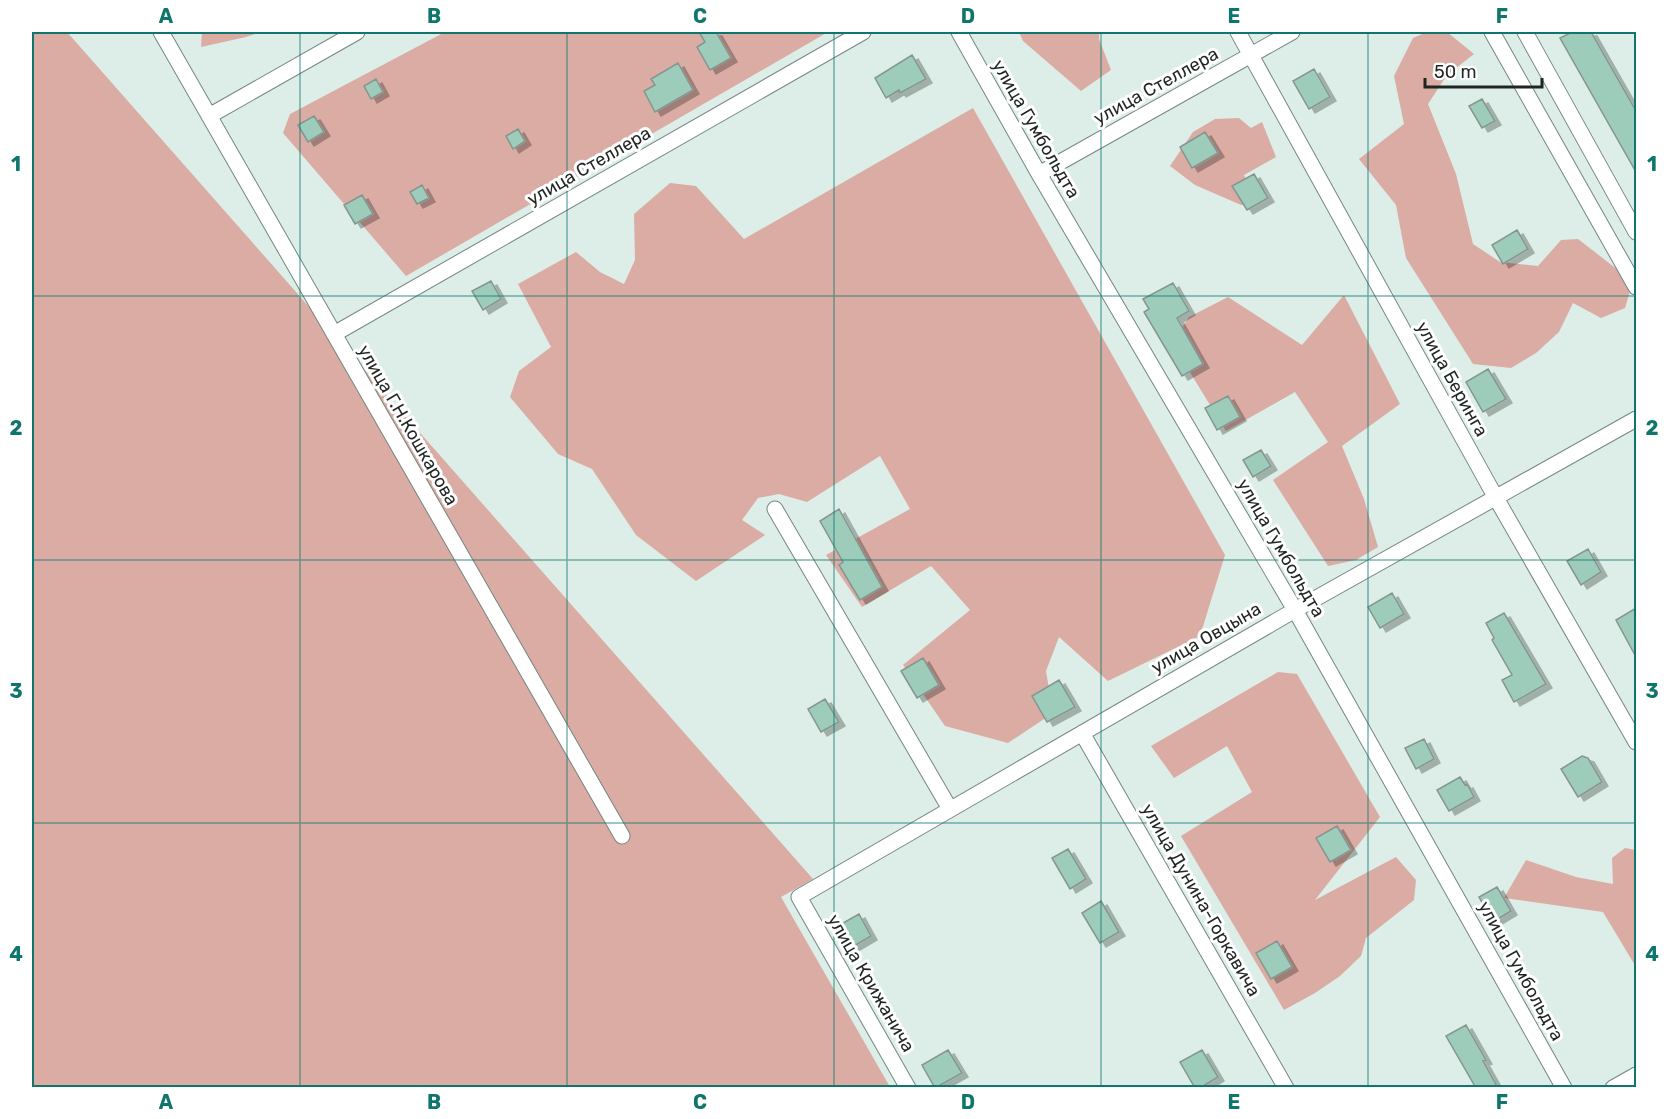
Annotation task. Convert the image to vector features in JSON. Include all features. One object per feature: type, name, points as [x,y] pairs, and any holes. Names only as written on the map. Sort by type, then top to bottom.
[{"type":"street","name":"улица Г.Н.Кошкарова","points":[[161,32],[622,836]]},
{"type":"street","points":[[209,116],[357,32]]},
{"type":"street","name":"улица Стеллера","points":[[334,334],[863,32]]},
{"type":"street","name":"улица Гумбольдта","points":[[959,32],[1039,174],[1295,610],[1564,1088]]},
{"type":"street","name":"улица Беринга","points":[[1238,32],[1496,498],[1636,742]]},
{"type":"street","name":"улица Стеллера","points":[[1039,174],[1292,32]]},
{"type":"street","points":[[1492,32],[1636,287]]},
{"type":"street","points":[[1525,32],[1636,232]]},
{"type":"street","name":"улица Овцына","points":[[799,897],[1295,610],[1636,419]]},
{"type":"street","points":[[775,509],[951,809]]},
{"type":"street","name":"улица Дунина-Горкавича","points":[[1082,733],[1286,1088]]},
{"type":"street","name":"улица Крижанича","points":[[799,897],[908,1088]]},
{"type":"street","points":[[1613,1088],[1636,1075]]},
{"type":"shaded area","points":[[32,32],[67,32],[813,879],[781,897],[890,1087],[32,1087]]},
{"type":"shaded area","points":[[202,32],[261,32],[201,47]]},
{"type":"shaded area","points":[[445,32],[828,32],[406,276],[283,133],[290,114]]},
{"type":"shaded area","points":[[1019,32],[1099,32],[1099,39],[1111,70],[1081,91],[1023,41]]},
{"type":"shaded area","points":[[1427,32],[1447,32],[1474,54],[1447,75],[1428,104],[1456,174],[1473,244],[1500,262],[1538,266],[1561,240],[1578,239],[1618,270],[1631,288],[1625,308],[1601,318],[1573,303],[1559,332],[1536,353],[1511,368],[1473,364],[1406,258],[1396,205],[1359,159],[1404,124],[1394,76],[1413,38]]},
{"type":"shaded area","points":[[973,108],[1225,555],[1200,636],[1108,681],[1059,637],[1046,671],[1053,713],[1008,743],[945,726],[903,665],[970,610],[931,566],[862,607],[826,555],[910,509],[880,456],[807,502],[779,494],[758,498],[742,520],[765,535],[696,581],[636,535],[592,469],[558,454],[510,397],[519,371],[551,347],[518,284],[576,252],[600,272],[624,284],[635,260],[634,214],[670,183],[696,186],[744,239]]},
{"type":"shaded area","points":[[1239,118],[1251,128],[1262,122],[1276,157],[1244,175],[1256,203],[1241,205],[1195,185],[1170,166],[1193,132],[1215,119]]},
{"type":"shaded area","points":[[1344,295],[1400,404],[1342,446],[1364,499],[1378,547],[1356,560],[1328,566],[1273,480],[1328,442],[1295,392],[1226,431],[1172,343],[1189,317],[1228,297],[1302,345]]},
{"type":"shaded area","points":[[1278,672],[1297,674],[1380,817],[1315,900],[1396,857],[1416,880],[1414,900],[1366,938],[1361,956],[1340,976],[1284,1010],[1181,836],[1252,792],[1227,746],[1174,778],[1151,746]]},
{"type":"shaded area","points":[[1625,848],[1636,850],[1636,967],[1603,912],[1504,898],[1526,860],[1576,877],[1613,884],[1612,858]]},
{"type":"building","points":[[699,32],[716,32],[731,58],[710,70],[697,47],[705,42]]},
{"type":"building","points":[[1572,32],[1591,32],[1636,111],[1636,172],[1560,38]]},
{"type":"building","points":[[912,55],[926,79],[886,98],[875,78]]},
{"type":"building","points":[[678,63],[693,90],[655,112],[644,91],[655,85],[651,79]]},
{"type":"building","points":[[1314,69],[1330,97],[1309,109],[1293,81]]},
{"type":"building","points":[[376,79],[383,92],[371,99],[364,86]]},
{"type":"building","points":[[1482,99],[1495,121],[1482,128],[1469,106]]},
{"type":"building","points":[[314,116],[324,132],[308,142],[298,125]]},
{"type":"building","points":[[518,129],[525,141],[513,149],[506,136]]},
{"type":"building","points":[[1205,132],[1218,153],[1192,168],[1180,147]]},
{"type":"building","points":[[1254,174],[1268,198],[1247,210],[1232,186]]},
{"type":"building","points":[[422,185],[429,198],[417,204],[410,192]]},
{"type":"building","points":[[362,195],[373,214],[355,224],[344,205]]},
{"type":"building","points":[[1517,230],[1528,249],[1503,264],[1492,245]]},
{"type":"building","points":[[491,281],[501,299],[483,310],[472,291]]},
{"type":"building","points":[[1173,283],[1189,311],[1177,318],[1203,364],[1182,376],[1144,312],[1149,309],[1143,299]]},
{"type":"building","points":[[1488,369],[1506,399],[1483,412],[1466,382]]},
{"type":"building","points":[[1228,396],[1240,417],[1217,430],[1205,408]]},
{"type":"building","points":[[1261,450],[1271,466],[1253,477],[1243,460]]},
{"type":"building","points":[[839,509],[882,587],[860,600],[839,565],[843,562],[820,521]]},
{"type":"building","points":[[1588,549],[1601,572],[1581,585],[1567,561]]},
{"type":"building","points":[[1392,593],[1404,614],[1380,628],[1368,607]]},
{"type":"building","points":[[1636,608],[1636,657],[1616,620]]},
{"type":"building","points":[[1504,613],[1546,684],[1514,702],[1502,680],[1512,675],[1492,640],[1494,638],[1486,623]]},
{"type":"building","points":[[923,658],[939,685],[917,698],[901,671]]},
{"type":"building","points":[[1059,680],[1075,707],[1047,722],[1032,696]]},
{"type":"building","points":[[825,699],[839,722],[821,732],[808,709]]},
{"type":"building","points":[[1424,739],[1434,759],[1416,769],[1405,748]]},
{"type":"building","points":[[1582,756],[1588,758],[1602,782],[1578,797],[1561,769]]},
{"type":"building","points":[[1460,777],[1474,797],[1449,811],[1437,790]]},
{"type":"building","points":[[1337,826],[1351,850],[1330,862],[1316,838]]},
{"type":"building","points":[[1068,849],[1086,879],[1070,889],[1052,858]]},
{"type":"building","points":[[1497,887],[1511,911],[1493,922],[1479,897]]},
{"type":"building","points":[[1101,901],[1119,932],[1100,943],[1082,913]]},
{"type":"building","points":[[859,914],[871,936],[849,949],[836,927]]},
{"type":"building","points":[[1277,941],[1292,967],[1271,979],[1256,953]]},
{"type":"building","points":[[1466,1025],[1486,1060],[1483,1061],[1498,1088],[1476,1088],[1446,1036]]},
{"type":"building","points":[[948,1050],[962,1073],[935,1088],[922,1065]]},
{"type":"building","points":[[1202,1050],[1218,1077],[1200,1088],[1195,1088],[1180,1062]]}]
